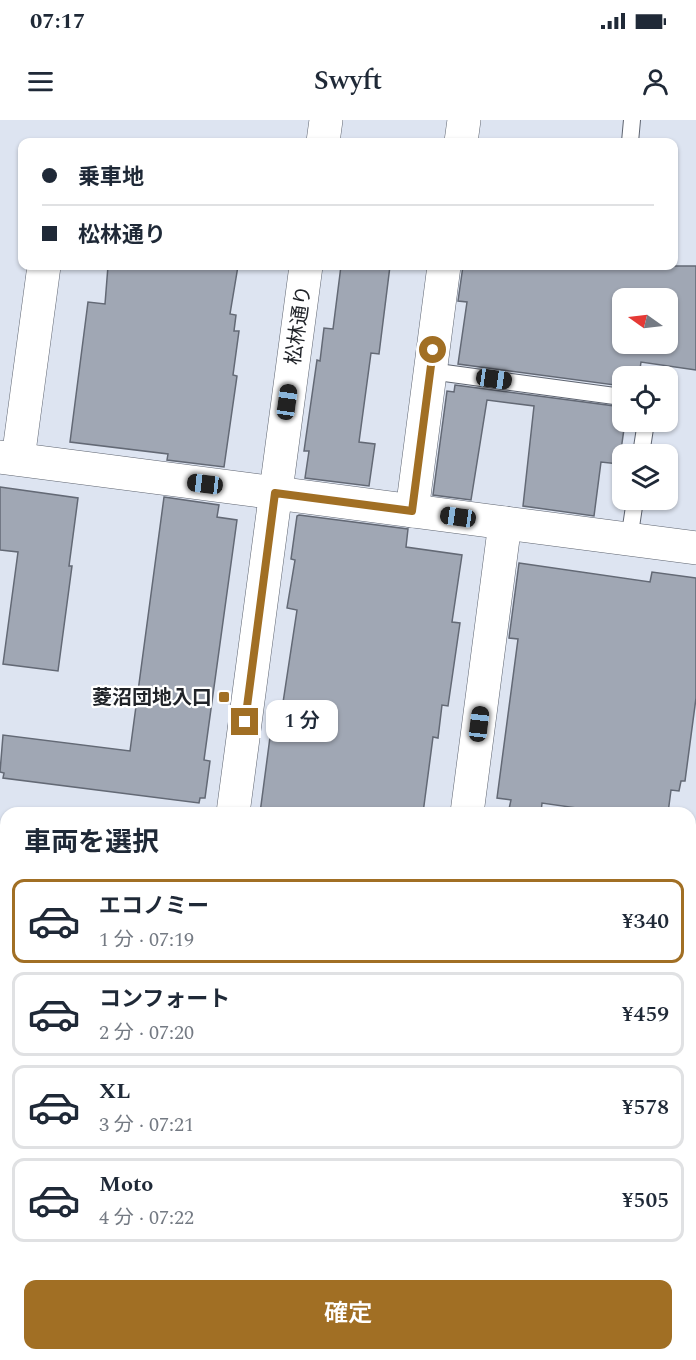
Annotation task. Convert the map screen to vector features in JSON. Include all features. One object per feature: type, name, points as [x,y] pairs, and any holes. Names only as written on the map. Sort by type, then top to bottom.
[{"type":"street","points":[[324,138],[326,120]]},
{"type":"street","points":[[462,138],[464,120]]},
{"type":"street","points":[[43,270],[9,458],[696,548]]},
{"type":"street","name":"松林通り","points":[[234,807],[305,270]]},
{"type":"street","points":[[412,511],[443,270]]},
{"type":"street","points":[[468,807],[505,523]]},
{"type":"lane","points":[[630,138],[632,120]]},
{"type":"lane","points":[[430,371],[612,396]]},
{"type":"lane","points":[[629,540],[634,510]]},
{"type":"building","points":[[678,266],[696,266],[696,370],[641,362],[640,366],[612,366],[612,385],[458,364],[467,302],[458,301],[462,270],[678,270]]},
{"type":"building","points":[[108,270],[237,270],[230,314],[236,315],[234,331],[239,331],[233,375],[237,376],[224,467],[167,460],[168,454],[70,442],[88,302],[105,304]]},
{"type":"building","points":[[340,270],[390,270],[379,354],[371,353],[359,442],[375,444],[369,486],[305,478],[309,451],[304,451],[317,360],[320,361],[324,328],[333,329]]},
{"type":"building","points":[[455,385],[612,406],[612,432],[624,432],[622,444],[612,444],[612,463],[601,462],[594,516],[523,506],[534,406],[487,400],[471,500],[433,495],[447,391],[454,392]]},
{"type":"building","points":[[0,487],[78,498],[69,566],[72,566],[58,671],[3,664],[18,552],[0,550]]},
{"type":"building","points":[[164,497],[219,505],[217,517],[237,520],[204,760],[210,761],[205,798],[200,798],[199,803],[3,778],[4,773],[0,772],[3,735],[130,751]]},
{"type":"building","points":[[297,516],[408,529],[406,547],[462,555],[452,622],[460,623],[448,706],[442,705],[438,738],[433,737],[424,807],[261,807],[274,707],[282,709],[297,610],[287,608],[295,560],[291,559]]},
{"type":"building","points":[[519,563],[650,582],[652,572],[696,578],[696,698],[685,781],[681,781],[679,791],[671,790],[669,807],[570,807],[542,803],[542,807],[509,807],[511,800],[497,798],[518,639],[509,638]]},
{"type":"place","name":"菱沼団地入口","points":[[224,697]]},
{"type":"route","points":[[245,722],[275,493],[412,511],[433,350]]}]
